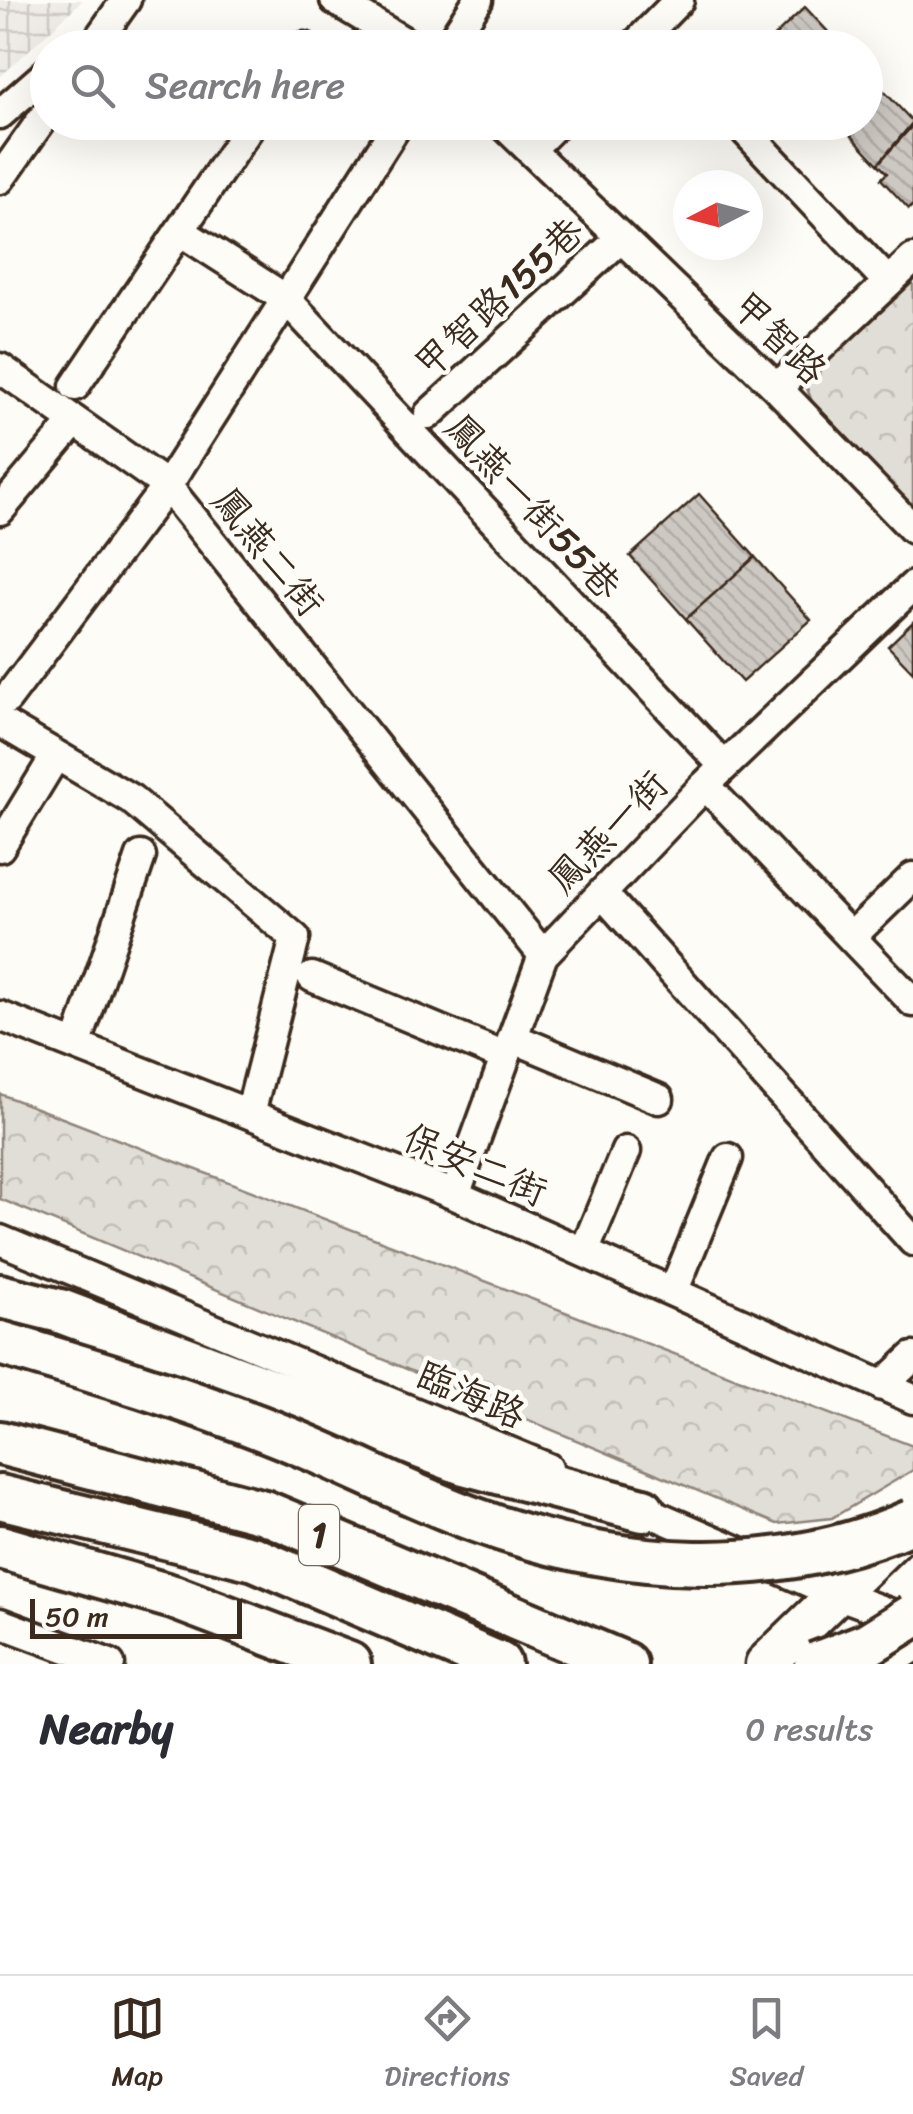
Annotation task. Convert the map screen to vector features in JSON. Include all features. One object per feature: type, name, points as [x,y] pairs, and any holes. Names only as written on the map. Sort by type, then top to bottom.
[{"type":"highway","points":[[0,1296],[60,1311],[464,1463],[644,1510]]},
{"type":"highway","points":[[0,1343],[149,1386],[281,1436],[476,1520],[568,1548],[640,1560],[736,1564],[860,1540],[913,1521]]},
{"type":"highway","name":"1","points":[[0,1443],[264,1512],[624,1664]]},
{"type":"highway","name":"1","points":[[0,1496],[255,1559],[499,1664]]},
{"type":"highway","points":[[0,1547],[173,1597],[349,1664]]},
{"type":"highway","points":[[816,1664],[868,1644],[913,1619]]},
{"type":"main road","points":[[765,1664],[834,1593],[913,1521]]},
{"type":"main road","points":[[878,1664],[913,1642]]},
{"type":"street","points":[[335,0],[384,30]]},
{"type":"street","points":[[459,30],[478,0]]},
{"type":"street","points":[[650,30],[679,0]]},
{"type":"street","points":[[95,30],[122,5]]},
{"type":"street","points":[[105,30],[122,5]]},
{"type":"street","points":[[0,114],[30,88]]},
{"type":"street","points":[[0,179],[30,137]]},
{"type":"street","points":[[74,386],[241,140]]},
{"type":"street","name":"鳳燕二街","points":[[388,140],[166,486],[543,955]]},
{"type":"street","name":"甲智路","points":[[520,140],[778,388],[913,529]]},
{"type":"street","points":[[530,150],[540,140]]},
{"type":"street","points":[[754,140],[888,282]]},
{"type":"street","name":"鳳燕一街55巷","points":[[180,230],[286,299],[715,776],[851,937],[913,1002]]},
{"type":"street","name":"甲智路155巷","points":[[429,414],[621,238]]},
{"type":"street","points":[[778,388],[913,258]]},
{"type":"street","points":[[0,368],[166,486],[4,710],[56,755],[131,799],[295,938],[250,1114]]},
{"type":"street","points":[[0,510],[75,421]]},
{"type":"street","name":"鳳燕一街","points":[[455,1195],[543,955],[715,776],[913,586]]},
{"type":"street","points":[[0,847],[56,755]]},
{"type":"street","points":[[76,1046],[142,856]]},
{"type":"street","points":[[851,937],[913,876]]},
{"type":"street","points":[[602,893],[913,1241]]},
{"type":"street","points":[[312,977],[659,1098]]},
{"type":"street","name":"保安二街","points":[[0,1016],[455,1195],[913,1400]]},
{"type":"street","points":[[584,1252],[626,1151]]},
{"type":"street","points":[[673,1292],[728,1158]]},
{"type":"street","name":"臨海路","points":[[0,1240],[834,1593],[913,1619]]},
{"type":"street","points":[[882,1386],[913,1357]]},
{"type":"street","points":[[0,1623],[110,1664]]},
{"type":"shaded area","points":[[0,0],[83,0],[51,30],[30,30],[30,49],[0,77]]},
{"type":"green space","points":[[913,282],[913,512],[814,407],[805,383]]},
{"type":"green space","points":[[0,1094],[913,1446],[913,1470],[832,1518],[777,1524],[0,1199]]},
{"type":"building","points":[[805,7],[826,30],[781,30]]},
{"type":"building","points":[[883,90],[913,122],[878,164],[856,140],[883,140]]},
{"type":"building","points":[[913,125],[913,205],[909,209],[881,179],[887,173],[878,164]]},
{"type":"building","points":[[699,494],[755,557],[686,619],[630,556]]},
{"type":"building","points":[[755,557],[811,620],[742,682],[686,619]]},
{"type":"building","points":[[913,622],[913,672],[888,646]]}]
